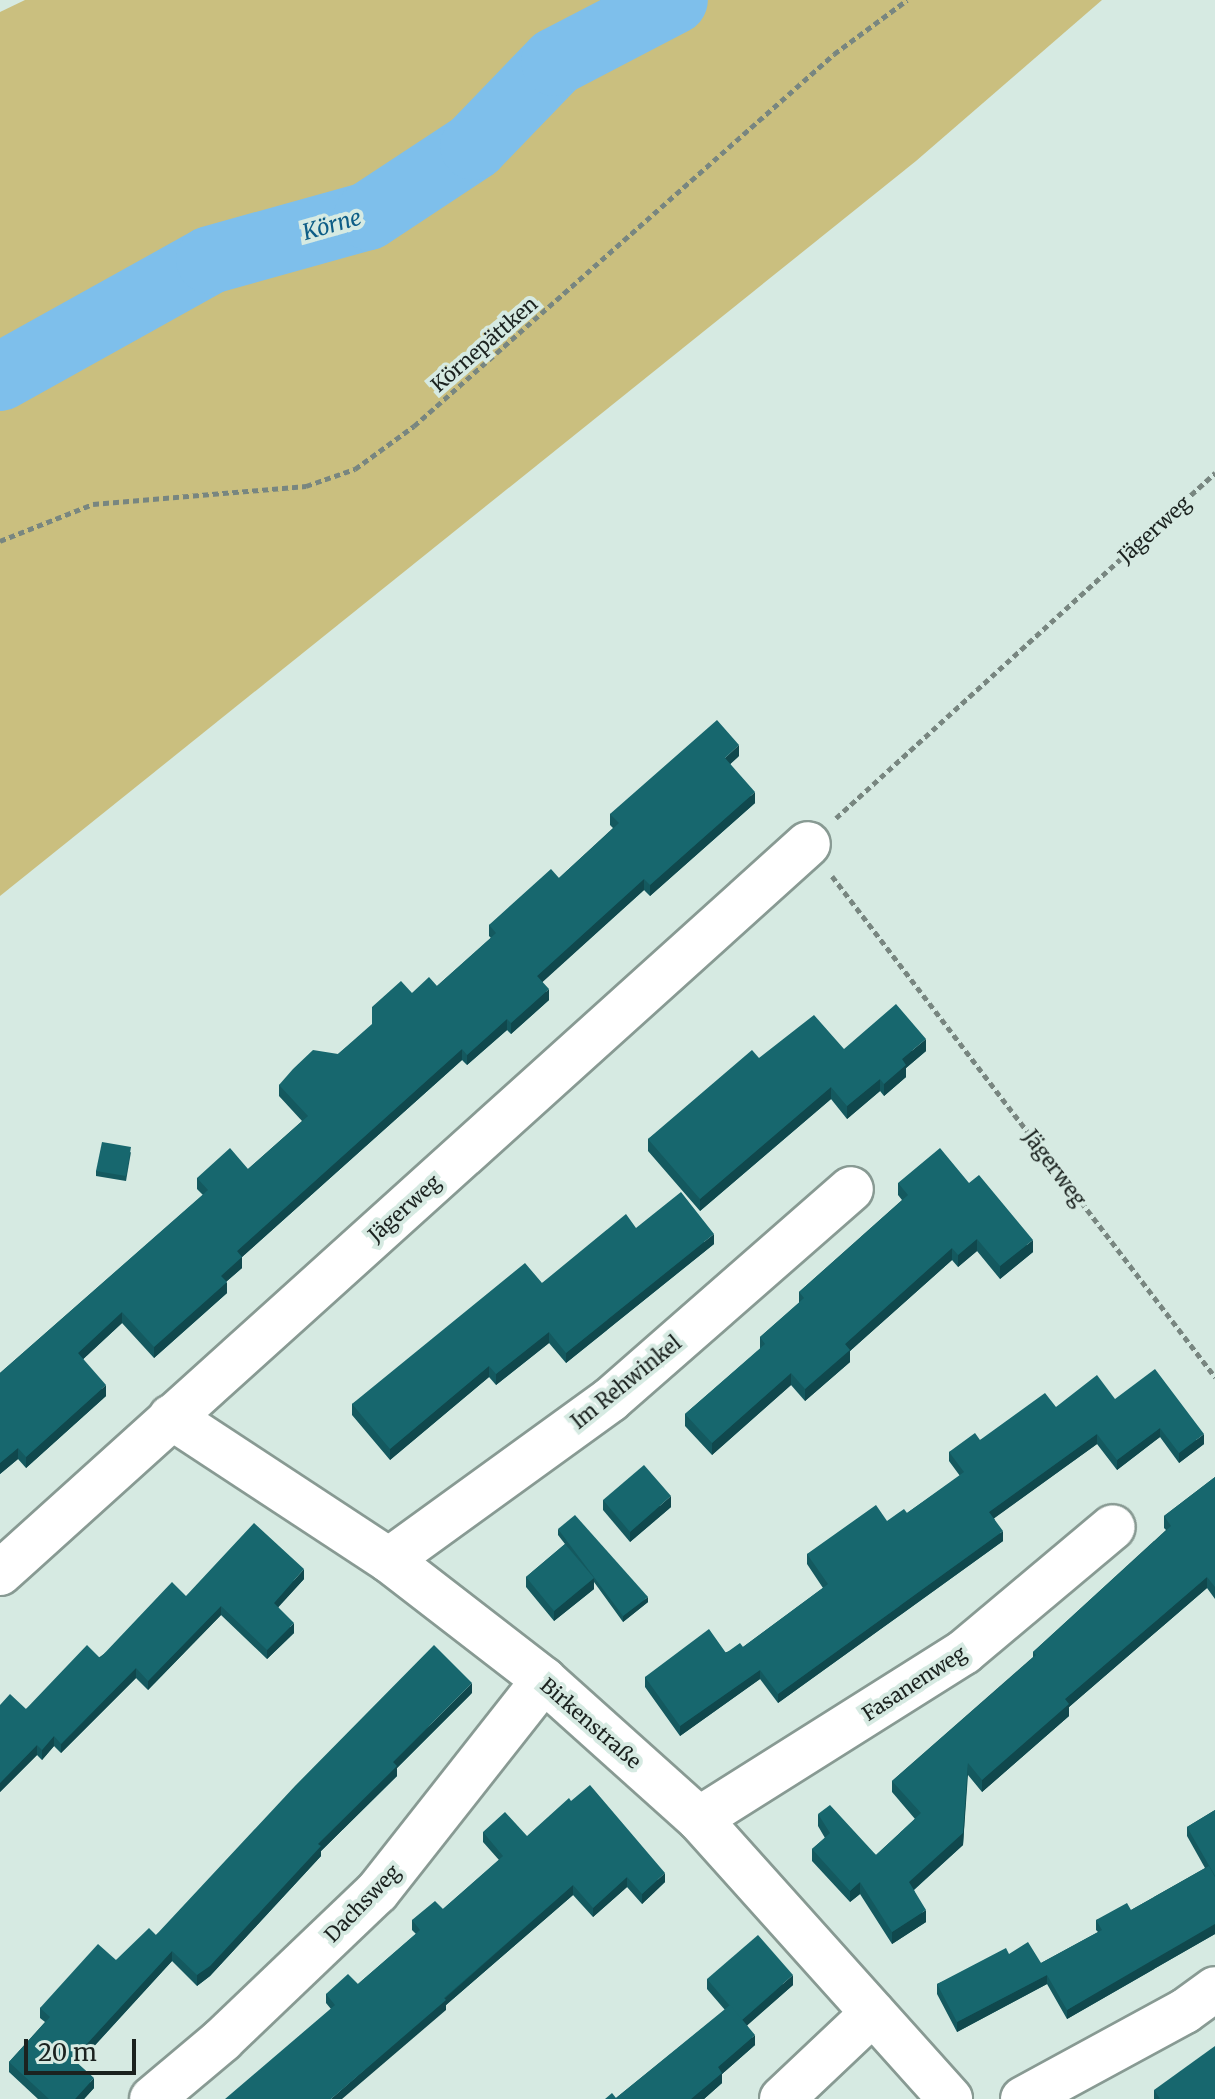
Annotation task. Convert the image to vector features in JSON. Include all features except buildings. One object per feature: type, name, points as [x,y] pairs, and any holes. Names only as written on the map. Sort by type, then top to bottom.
[{"type":"street","name":"Jägerweg","points":[[0,1573],[808,844]]},
{"type":"street","name":"Im Rehwinkel","points":[[389,1560],[610,1400],[851,1189]]},
{"type":"street","name":"Birkenstraße","points":[[171,1417],[389,1560],[544,1680],[699,1819],[950,2099]]},
{"type":"street","name":"Fasanenweg","points":[[699,1819],[964,1652],[1113,1527]]},
{"type":"street","name":"Dachsweg","points":[[152,2099],[222,2040],[377,1892],[544,1680]]},
{"type":"street","points":[[1023,2099],[1185,2011],[1215,1989]]},
{"type":"street","points":[[782,2099],[873,2013]]},
{"type":"path","name":"Körnepättken","points":[[0,541],[93,504],[306,486],[355,469],[426,416],[834,54],[907,0]]},
{"type":"path","name":"Jägerweg","points":[[1215,473],[808,844],[1215,1377]]},
{"type":"shaded area","points":[[25,0],[1102,0],[916,161],[0,896],[0,12]]},
{"type":"waterway","name":"Körne","points":[[0,377],[210,260],[368,216],[474,146],[555,62],[674,0]]}]
